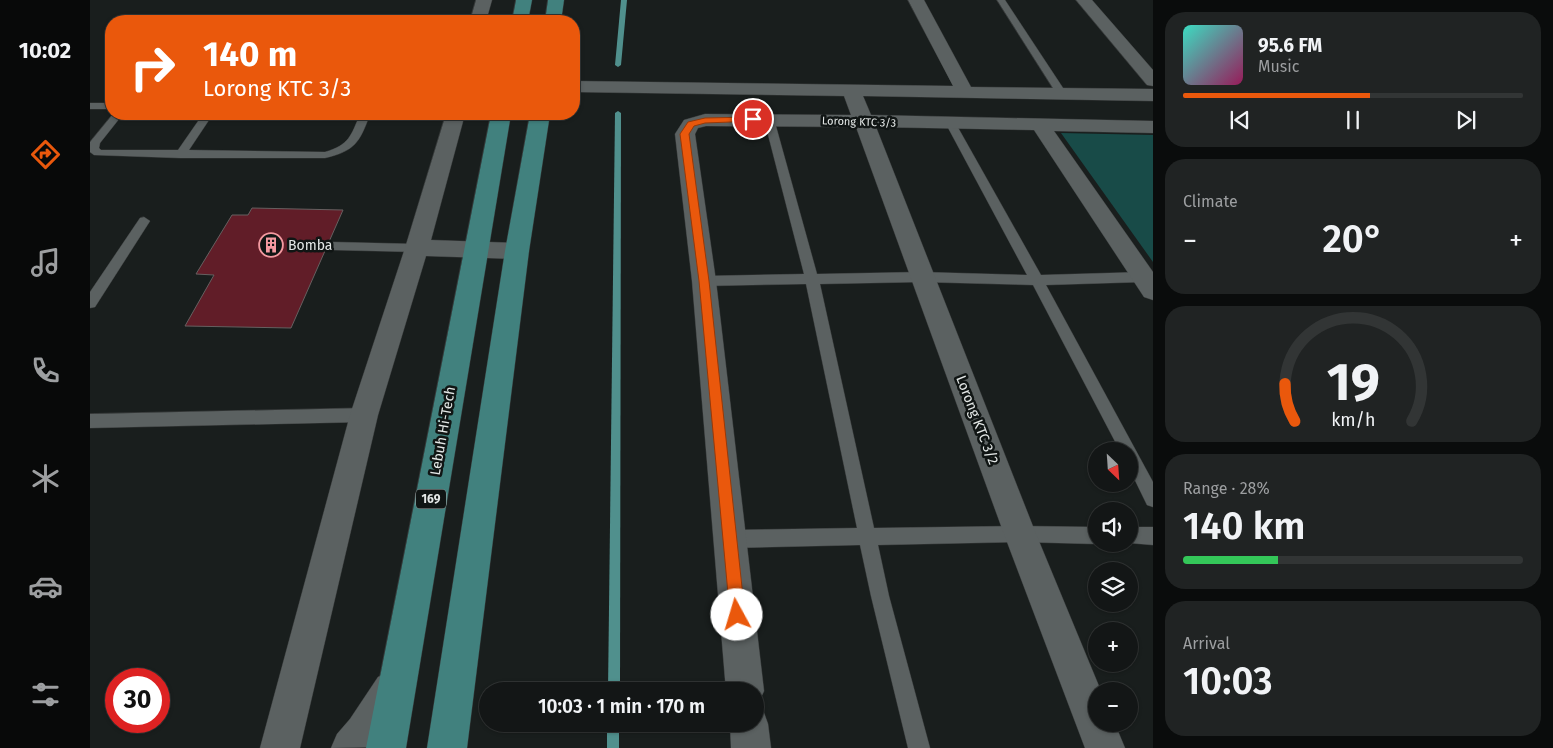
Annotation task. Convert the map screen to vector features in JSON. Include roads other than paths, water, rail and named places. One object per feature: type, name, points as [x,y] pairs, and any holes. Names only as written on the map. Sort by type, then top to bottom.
[{"type":"main road","points":[[521,15],[524,0]]},
{"type":"main road","points":[[554,15],[556,0]]},
{"type":"main road","name":"Lebuh Hi-Tech","points":[[386,748],[475,250],[501,120]]},
{"type":"main road","points":[[447,748],[517,251],[539,120]]},
{"type":"street","points":[[480,15],[484,0]]},
{"type":"street","points":[[916,0],[964,92]]},
{"type":"street","points":[[1084,0],[1153,81]]},
{"type":"street","points":[[580,86],[1153,95]]},
{"type":"street","name":"Lorong KTC 3/2","points":[[852,91],[921,277],[1105,748]]},
{"type":"street","name":"Lorong KTC 3/3","points":[[704,281],[684,134],[691,124],[705,120],[769,119],[1153,127]]},
{"type":"street","points":[[280,748],[364,415],[417,248],[453,120]]},
{"type":"street","points":[[1040,125],[1148,284]]},
{"type":"street","points":[[417,248],[517,251]]},
{"type":"street","points":[[704,281],[744,682]]},
{"type":"street","points":[[351,748],[364,733],[400,675]]},
{"type":"street","points":[[749,732],[751,748]]},
{"type":"lane","points":[[1001,0],[1062,94]]},
{"type":"lane","points":[[90,106],[105,106]]},
{"type":"lane","points":[[769,119],[811,279],[880,596],[919,748]]},
{"type":"lane","points":[[113,120],[95,143],[93,149],[98,153],[325,155],[347,148],[354,141],[363,120]]},
{"type":"lane","points":[[180,155],[204,120]]},
{"type":"lane","points":[[951,124],[1037,280],[1123,442]]},
{"type":"lane","points":[[90,304],[144,221]]},
{"type":"lane","points":[[333,246],[417,248]]},
{"type":"lane","points":[[704,281],[921,277],[1148,284]]},
{"type":"lane","points":[[90,421],[364,415]]},
{"type":"lane","points":[[1138,471],[1153,499]]},
{"type":"lane","points":[[730,539],[1020,534],[1088,535]]},
{"type":"lane","points":[[1138,535],[1153,536]]},
{"type":"waterway","points":[[618,65],[624,0]]},
{"type":"waterway","points":[[614,682],[618,113]]},
{"type":"waterway","points":[[613,732],[613,748]]},
{"type":"place","name":"Bomba","points":[[271,245]]}]
